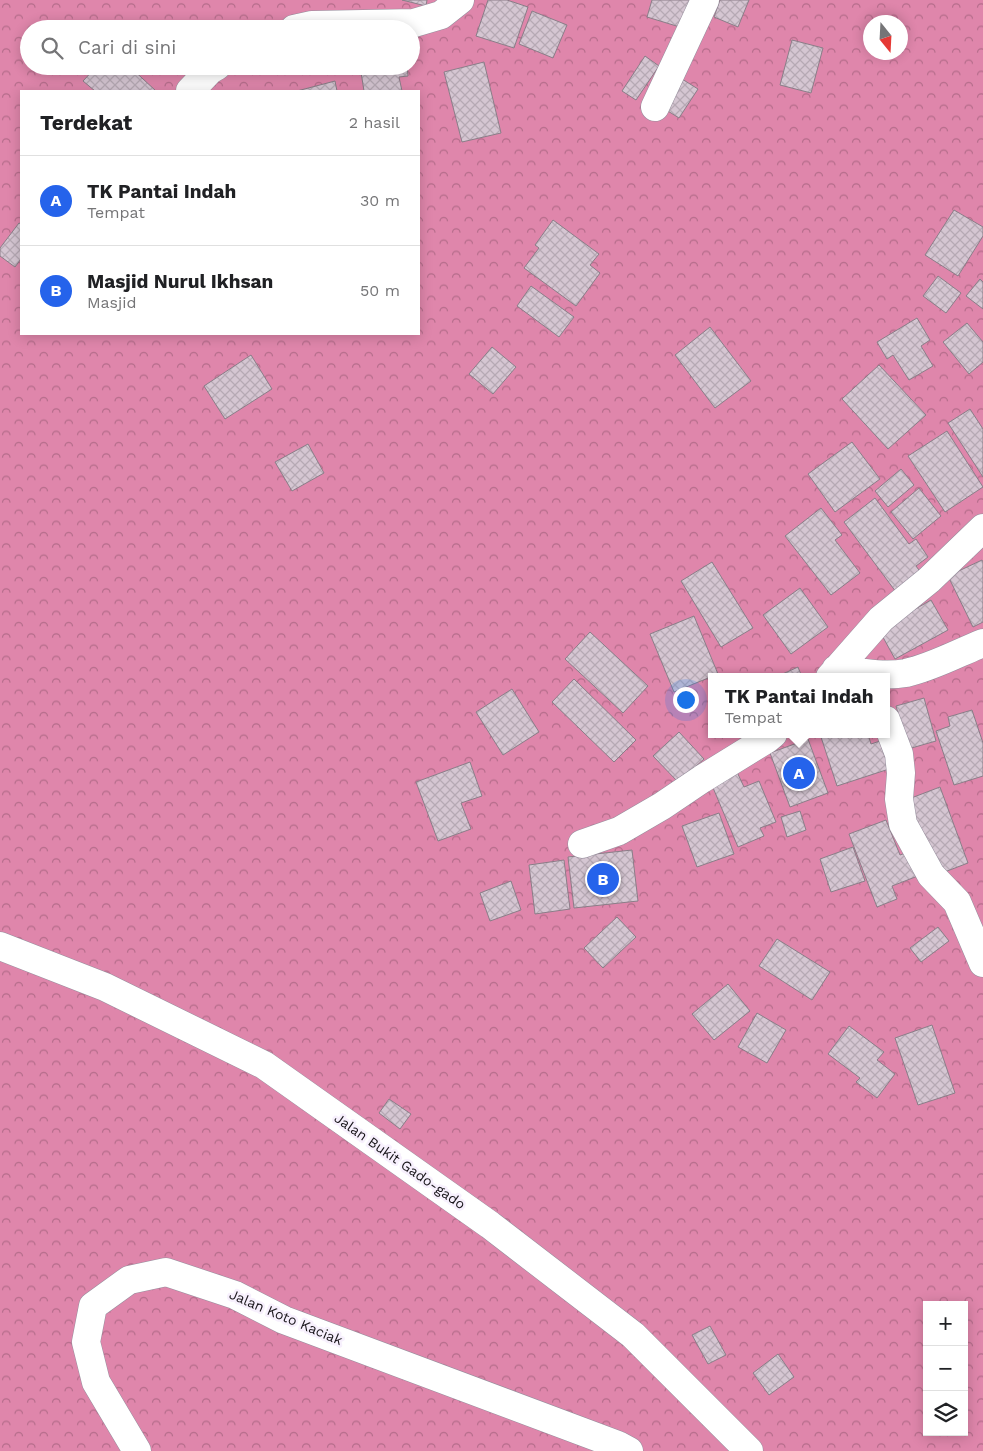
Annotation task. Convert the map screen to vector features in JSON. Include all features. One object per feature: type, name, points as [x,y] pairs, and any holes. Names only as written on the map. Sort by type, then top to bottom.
[{"type":"street","points":[[420,22],[441,15],[460,0]]},
{"type":"street","points":[[656,107],[705,0]]},
{"type":"street","points":[[191,90],[205,75]]},
{"type":"street","points":[[833,673],[881,619],[929,580],[983,528]]},
{"type":"street","points":[[890,674],[905,673],[922,668],[983,643]]},
{"type":"street","points":[[890,730],[899,754],[901,773],[899,798],[903,824],[931,875],[957,902],[983,963]]},
{"type":"street","points":[[582,844],[619,831],[769,738]]},
{"type":"street","name":"Jalan Bukit Gado-gado","points":[[0,946],[104,987],[264,1065],[490,1224],[633,1335],[750,1451]]},
{"type":"street","name":"Jalan Koto Kaciak","points":[[137,1451],[96,1382],[86,1342],[93,1306],[129,1280],[166,1272],[235,1295],[284,1320],[609,1441],[629,1451]]},
{"type":"green space","points":[[0,0],[983,0],[983,1451],[0,1451]]},
{"type":"building","points":[[402,0],[427,0],[426,6]]},
{"type":"building","points":[[488,0],[507,0],[528,7],[514,48],[476,36]]},
{"type":"building","points":[[652,0],[692,0],[683,28],[647,17]]},
{"type":"building","points":[[720,0],[749,0],[738,27],[714,17]]},
{"type":"building","points":[[532,11],[567,25],[553,58],[519,44]]},
{"type":"building","points":[[792,40],[823,48],[811,93],[780,85]]},
{"type":"building","points":[[645,56],[659,66],[636,100],[622,91]]},
{"type":"building","points":[[484,62],[501,133],[462,142],[444,72]]},
{"type":"building","points":[[89,75],[139,75],[155,90],[94,90],[83,81]]},
{"type":"building","points":[[361,75],[408,75],[399,77],[402,90],[364,90]]},
{"type":"building","points":[[682,79],[698,89],[679,118],[663,108]]},
{"type":"building","points":[[335,81],[337,90],[301,90]]},
{"type":"building","points":[[954,210],[983,227],[983,236],[958,276],[925,255]]},
{"type":"building","points":[[553,220],[599,254],[590,265],[600,273],[576,306],[524,268],[539,248],[535,245]]},
{"type":"building","points":[[20,224],[20,260],[15,267],[0,256],[0,248]]},
{"type":"building","points":[[938,276],[961,293],[946,313],[923,296]]},
{"type":"building","points":[[980,279],[983,282],[983,309],[966,296]]},
{"type":"building","points":[[531,286],[574,317],[559,337],[517,306]]},
{"type":"building","points":[[917,318],[930,340],[921,346],[933,366],[909,380],[893,355],[887,359],[877,342]]},
{"type":"building","points":[[967,323],[983,342],[983,362],[969,374],[943,342]]},
{"type":"building","points":[[710,327],[751,381],[715,408],[675,355]]},
{"type":"building","points":[[492,347],[516,367],[493,394],[469,374]]},
{"type":"building","points":[[251,355],[272,389],[225,419],[204,386]]},
{"type":"building","points":[[879,365],[926,415],[888,449],[842,399]]},
{"type":"building","points":[[970,409],[983,429],[983,477],[948,423]]},
{"type":"building","points":[[947,431],[983,487],[945,512],[908,456]]},
{"type":"building","points":[[852,442],[880,479],[835,512],[808,474]]},
{"type":"building","points":[[308,444],[324,473],[292,491],[275,462]]},
{"type":"building","points":[[901,469],[914,485],[888,507],[875,491]]},
{"type":"building","points":[[919,488],[941,516],[913,539],[891,512]]},
{"type":"building","points":[[875,498],[909,544],[916,539],[928,557],[916,566],[922,574],[896,592],[844,522]]},
{"type":"building","points":[[821,508],[842,535],[835,540],[860,573],[831,595],[785,536]]},
{"type":"building","points":[[982,560],[983,622],[973,627],[948,576]]},
{"type":"building","points":[[712,562],[753,628],[721,647],[681,581]]},
{"type":"building","points":[[800,588],[828,627],[791,654],[763,615]]},
{"type":"building","points":[[931,600],[948,630],[895,659],[879,630]]},
{"type":"building","points":[[694,616],[718,673],[708,673],[708,678],[674,692],[650,634]]},
{"type":"building","points":[[590,632],[648,686],[623,713],[565,659]]},
{"type":"building","points":[[798,667],[800,673],[785,673]]},
{"type":"building","points":[[574,679],[636,740],[614,762],[552,702]]},
{"type":"building","points":[[512,689],[539,732],[503,755],[476,712]]},
{"type":"building","points":[[924,698],[936,741],[908,749],[896,706]]},
{"type":"building","points":[[972,710],[983,743],[983,776],[954,785],[936,731],[950,726],[948,717]]},
{"type":"building","points":[[679,732],[704,759],[678,782],[653,756]]},
{"type":"building","points":[[821,738],[869,738],[871,744],[880,741],[889,769],[837,786]]},
{"type":"building","points":[[808,739],[828,793],[790,807],[770,753]]},
{"type":"building","points":[[470,762],[482,796],[461,803],[471,829],[438,841],[416,782]]},
{"type":"building","points":[[737,772],[744,787],[759,781],[776,822],[760,828],[764,836],[738,847],[711,783]]},
{"type":"building","points":[[940,787],[968,863],[934,876],[906,800]]},
{"type":"building","points":[[800,811],[806,830],[787,837],[781,817]]},
{"type":"building","points":[[719,813],[734,854],[697,867],[682,826]]},
{"type":"building","points":[[886,820],[900,855],[914,850],[923,874],[892,886],[897,899],[877,907],[849,834]]},
{"type":"building","points":[[853,847],[865,881],[831,892],[820,859]]},
{"type":"building","points":[[632,850],[638,901],[574,908],[568,857]]},
{"type":"building","points":[[564,860],[570,909],[535,914],[529,865]]},
{"type":"building","points":[[511,881],[521,910],[490,921],[480,893]]},
{"type":"building","points":[[617,917],[636,937],[603,968],[584,948]]},
{"type":"building","points":[[938,927],[949,941],[921,962],[910,948]]},
{"type":"building","points":[[777,939],[830,972],[812,1000],[759,966]]},
{"type":"building","points":[[728,984],[750,1011],[714,1040],[692,1014]]},
{"type":"building","points":[[757,1013],[786,1030],[767,1063],[738,1047]]},
{"type":"building","points":[[932,1025],[955,1093],[918,1105],[895,1038]]},
{"type":"building","points":[[849,1026],[884,1052],[877,1060],[895,1074],[877,1098],[856,1082],[860,1078],[828,1054]]},
{"type":"building","points":[[389,1099],[411,1114],[400,1129],[379,1113]]},
{"type":"building","points":[[710,1326],[726,1355],[708,1364],[692,1335]]},
{"type":"building","points":[[778,1354],[794,1377],[769,1395],[753,1373]]},
{"type":"place","name":"TK Pantai Indah","points":[[799,773]]},
{"type":"place","name":"Masjid Nurul Ikhsan","points":[[603,879]]}]
